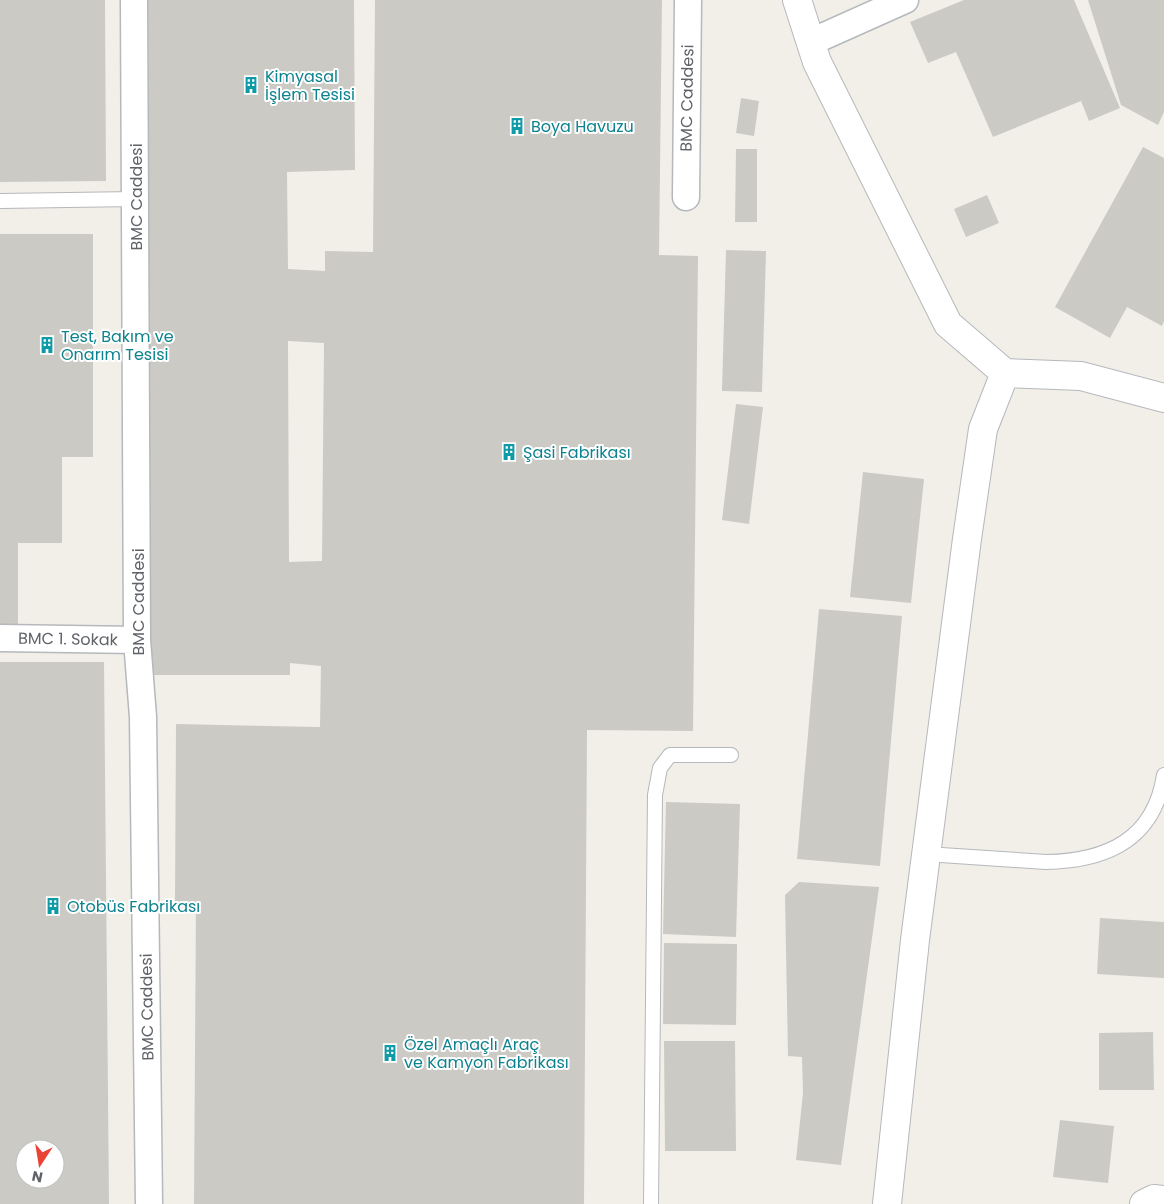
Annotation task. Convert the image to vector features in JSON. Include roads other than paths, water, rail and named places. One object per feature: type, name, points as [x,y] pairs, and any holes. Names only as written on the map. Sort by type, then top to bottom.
[{"type":"street","name":"BMC Caddesi","points":[[134,0],[137,640],[143,717],[149,1204]]},
{"type":"street","name":"BMC Caddesi","points":[[686,197],[688,0]]},
{"type":"street","points":[[797,0],[810,42],[822,71],[948,324],[1005,373],[1081,376],[1164,398]]},
{"type":"street","points":[[810,42],[906,0]]},
{"type":"street","points":[[887,1204],[943,715],[983,429],[1005,373]]},
{"type":"street","name":"BMC 1. Sokak","points":[[0,638],[137,640]]},
{"type":"street","points":[[1144,1204],[1154,1199],[1164,1200]]},
{"type":"lane","points":[[0,201],[136,199]]},
{"type":"lane","points":[[651,1204],[656,795],[660,768],[670,755],[731,755]]},
{"type":"lane","points":[[926,854],[1066,862],[1105,852],[1136,834],[1147,822],[1156,807],[1164,775]]},
{"type":"place","name":"Kimyasal İşlem Tesisi","points":[[251,85]]},
{"type":"place","name":"Boya Havuzu","points":[[517,126]]},
{"type":"place","name":"Test, Bakım ve Onarım Tesisi","points":[[47,345]]},
{"type":"place","name":"Şasi Fabrikası","points":[[509,452]]},
{"type":"place","name":"Otobüs Fabrikası","points":[[53,906]]},
{"type":"place","name":"Özel Amaçlı Araç ve Kamyon Fabrikası","points":[[390,1053]]}]
